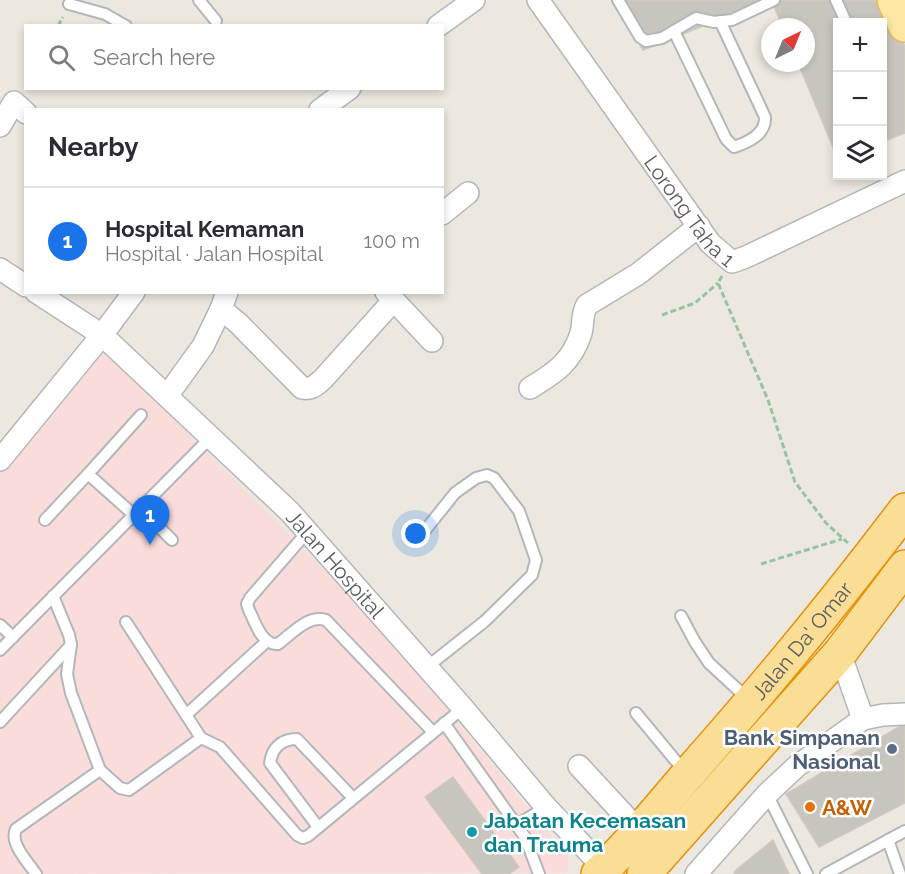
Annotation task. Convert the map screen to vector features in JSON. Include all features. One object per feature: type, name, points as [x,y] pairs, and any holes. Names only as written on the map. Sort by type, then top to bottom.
[{"type":"highway","name":"Jalan Da' Omar","points":[[601,871],[639,831],[750,702],[867,560],[905,510]]},
{"type":"highway","points":[[644,874],[840,654],[905,567]]},
{"type":"main road","points":[[894,0],[905,25]]},
{"type":"street","points":[[441,24],[474,0]]},
{"type":"street","name":"Lorong Taha 1","points":[[538,0],[710,243],[732,262],[905,181]]},
{"type":"street","points":[[323,108],[347,90]]},
{"type":"street","points":[[0,126],[14,102],[24,111]]},
{"type":"street","points":[[444,212],[468,194]]},
{"type":"street","points":[[530,388],[554,373],[576,350],[582,329],[583,312],[587,306],[638,274],[699,226]]},
{"type":"street","points":[[0,270],[24,285]]},
{"type":"street","name":"Jalan Hospital","points":[[39,294],[102,335],[308,531],[463,708],[601,871]]},
{"type":"street","points":[[0,460],[133,294]]},
{"type":"street","points":[[224,301],[238,323],[302,388],[307,389],[312,388],[323,379],[389,296],[432,341]]},
{"type":"street","points":[[167,396],[203,346],[224,301]]},
{"type":"street","points":[[840,654],[863,719]]},
{"type":"street","points":[[696,874],[767,794],[797,766],[863,719],[905,714]]},
{"type":"street","points":[[579,766],[639,831]]},
{"type":"lane","points":[[199,0],[216,21]]},
{"type":"lane","points":[[618,0],[640,37],[646,41],[662,38],[696,18],[732,20],[774,0]]},
{"type":"lane","points":[[836,0],[844,18]]},
{"type":"lane","points":[[69,4],[105,14],[122,24]]},
{"type":"lane","points":[[674,31],[726,139],[734,147],[747,142],[766,126],[765,117],[720,21]]},
{"type":"lane","points":[[45,520],[141,415]]},
{"type":"lane","points":[[0,650],[211,437]]},
{"type":"lane","points":[[88,474],[172,540]]},
{"type":"lane","points":[[419,538],[455,493],[476,478],[488,475],[494,478],[519,511],[536,560],[532,575],[485,621],[427,667]]},
{"type":"lane","points":[[308,531],[250,598],[249,610],[266,642],[273,645],[278,644],[312,619],[326,620],[433,732]]},
{"type":"lane","points":[[53,596],[66,625],[71,644],[68,674],[71,693],[100,770],[120,788],[129,790],[201,738]]},
{"type":"lane","points":[[681,616],[709,663],[750,702]]},
{"type":"lane","points":[[126,621],[201,738],[220,747],[297,835],[303,838],[463,708]]},
{"type":"lane","points":[[0,625],[13,637]]},
{"type":"lane","points":[[186,715],[266,642]]},
{"type":"lane","points":[[1,718],[71,644]]},
{"type":"lane","points":[[636,713],[687,775]]},
{"type":"lane","points":[[444,723],[525,837],[539,874]]},
{"type":"lane","points":[[318,827],[270,763],[271,754],[278,744],[289,739],[297,739],[353,798]]},
{"type":"lane","points":[[36,874],[15,842],[13,835],[16,829],[100,770]]},
{"type":"lane","points":[[767,794],[807,874]]},
{"type":"lane","points":[[517,825],[546,807]]},
{"type":"lane","points":[[826,874],[905,831]]},
{"type":"lane","points":[[888,840],[900,874]]},
{"type":"path","points":[[662,315],[695,303],[718,283],[732,262]]},
{"type":"path","points":[[718,283],[768,400],[795,482],[826,523],[867,560]]},
{"type":"path","points":[[761,564],[843,538]]},
{"type":"shaded area","points":[[100,344],[368,614],[569,858],[567,873],[0,874],[0,476]]},
{"type":"building","points":[[614,0],[768,0],[643,50]]},
{"type":"building","points":[[771,0],[885,0],[905,47],[905,133],[887,140],[887,18],[833,18],[833,147],[802,72],[815,72],[815,18],[779,18]]},
{"type":"building","points":[[905,723],[905,803],[819,847],[786,794]]},
{"type":"building","name":"Jabatan Kecemasan dan Trauma","points":[[453,777],[519,867],[509,874],[482,874],[425,797]]},
{"type":"building","points":[[773,840],[789,874],[734,874],[735,871]]},
{"type":"place","name":"Hospital Kemaman","points":[[150,545]]},
{"type":"place","name":"Bank Simpanan Nasional","points":[[892,749]]},
{"type":"place","name":"A&W","points":[[810,807]]},
{"type":"place","name":"Jabatan Kecemasan dan Trauma","points":[[472,832]]}]
